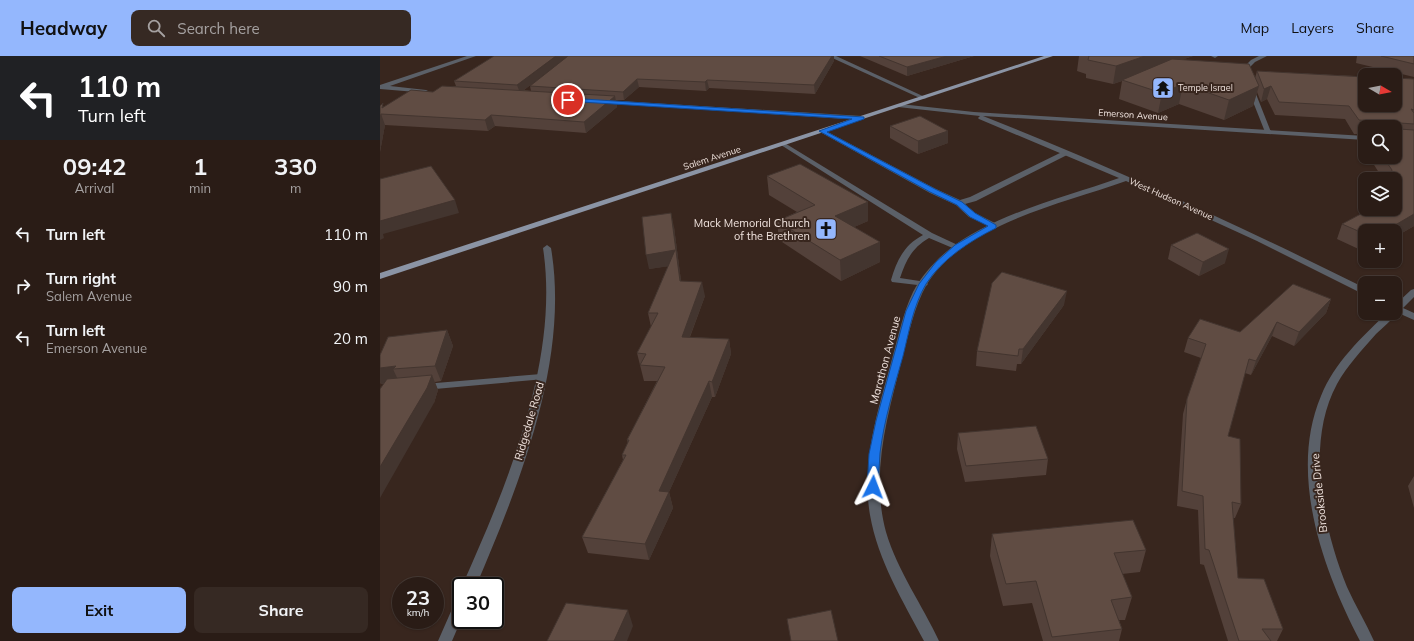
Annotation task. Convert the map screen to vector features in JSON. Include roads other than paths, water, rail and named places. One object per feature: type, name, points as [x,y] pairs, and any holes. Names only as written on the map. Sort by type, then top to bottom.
[{"type":"main road","name":"Salem Avenue","points":[[380,276],[1050,56]]},
{"type":"street","points":[[381,88],[473,56]]},
{"type":"street","points":[[831,56],[924,98]]},
{"type":"street","points":[[1261,56],[1246,68],[1248,80],[1268,132]]},
{"type":"street","points":[[1248,80],[1255,80]]},
{"type":"street","points":[[381,88],[434,92]]},
{"type":"street","points":[[592,102],[862,118]]},
{"type":"street","name":"Emerson Avenue","points":[[900,106],[974,114],[1358,138]]},
{"type":"street","name":"West Hudson Avenue","points":[[974,114],[1126,178],[1260,239],[1358,288]]},
{"type":"street","points":[[822,131],[933,191],[959,203],[972,215],[994,226]]},
{"type":"street","points":[[783,144],[928,235],[958,247]]},
{"type":"street","points":[[959,203],[973,199],[1067,153]]},
{"type":"street","name":"Marathon Avenue","points":[[932,641],[900,581],[885,548],[876,515],[873,487],[875,454],[881,421],[910,311],[923,284],[938,264],[958,247],[978,234],[1007,220],[1126,178]]},
{"type":"street","points":[[923,284],[895,280],[905,253],[916,241],[928,235]]},
{"type":"street","name":"Ridgedale Road","points":[[473,577],[494,530],[528,432],[547,355],[552,313],[551,266],[547,248]]},
{"type":"street","name":"Brookside Drive","points":[[1402,303],[1414,292]]},
{"type":"street","points":[[1402,313],[1414,317]]},
{"type":"street","name":"Brookside Drive","points":[[1367,641],[1346,600],[1323,537],[1315,477],[1314,448],[1318,422],[1326,397],[1334,382],[1355,351],[1385,320]]},
{"type":"street","points":[[411,388],[541,377]]},
{"type":"street","points":[[445,641],[452,625]]},
{"type":"place","name":"Temple Israel","points":[[1163,88]]},
{"type":"place","name":"Mack Memorial Church of the Brethren","points":[[826,229]]}]
